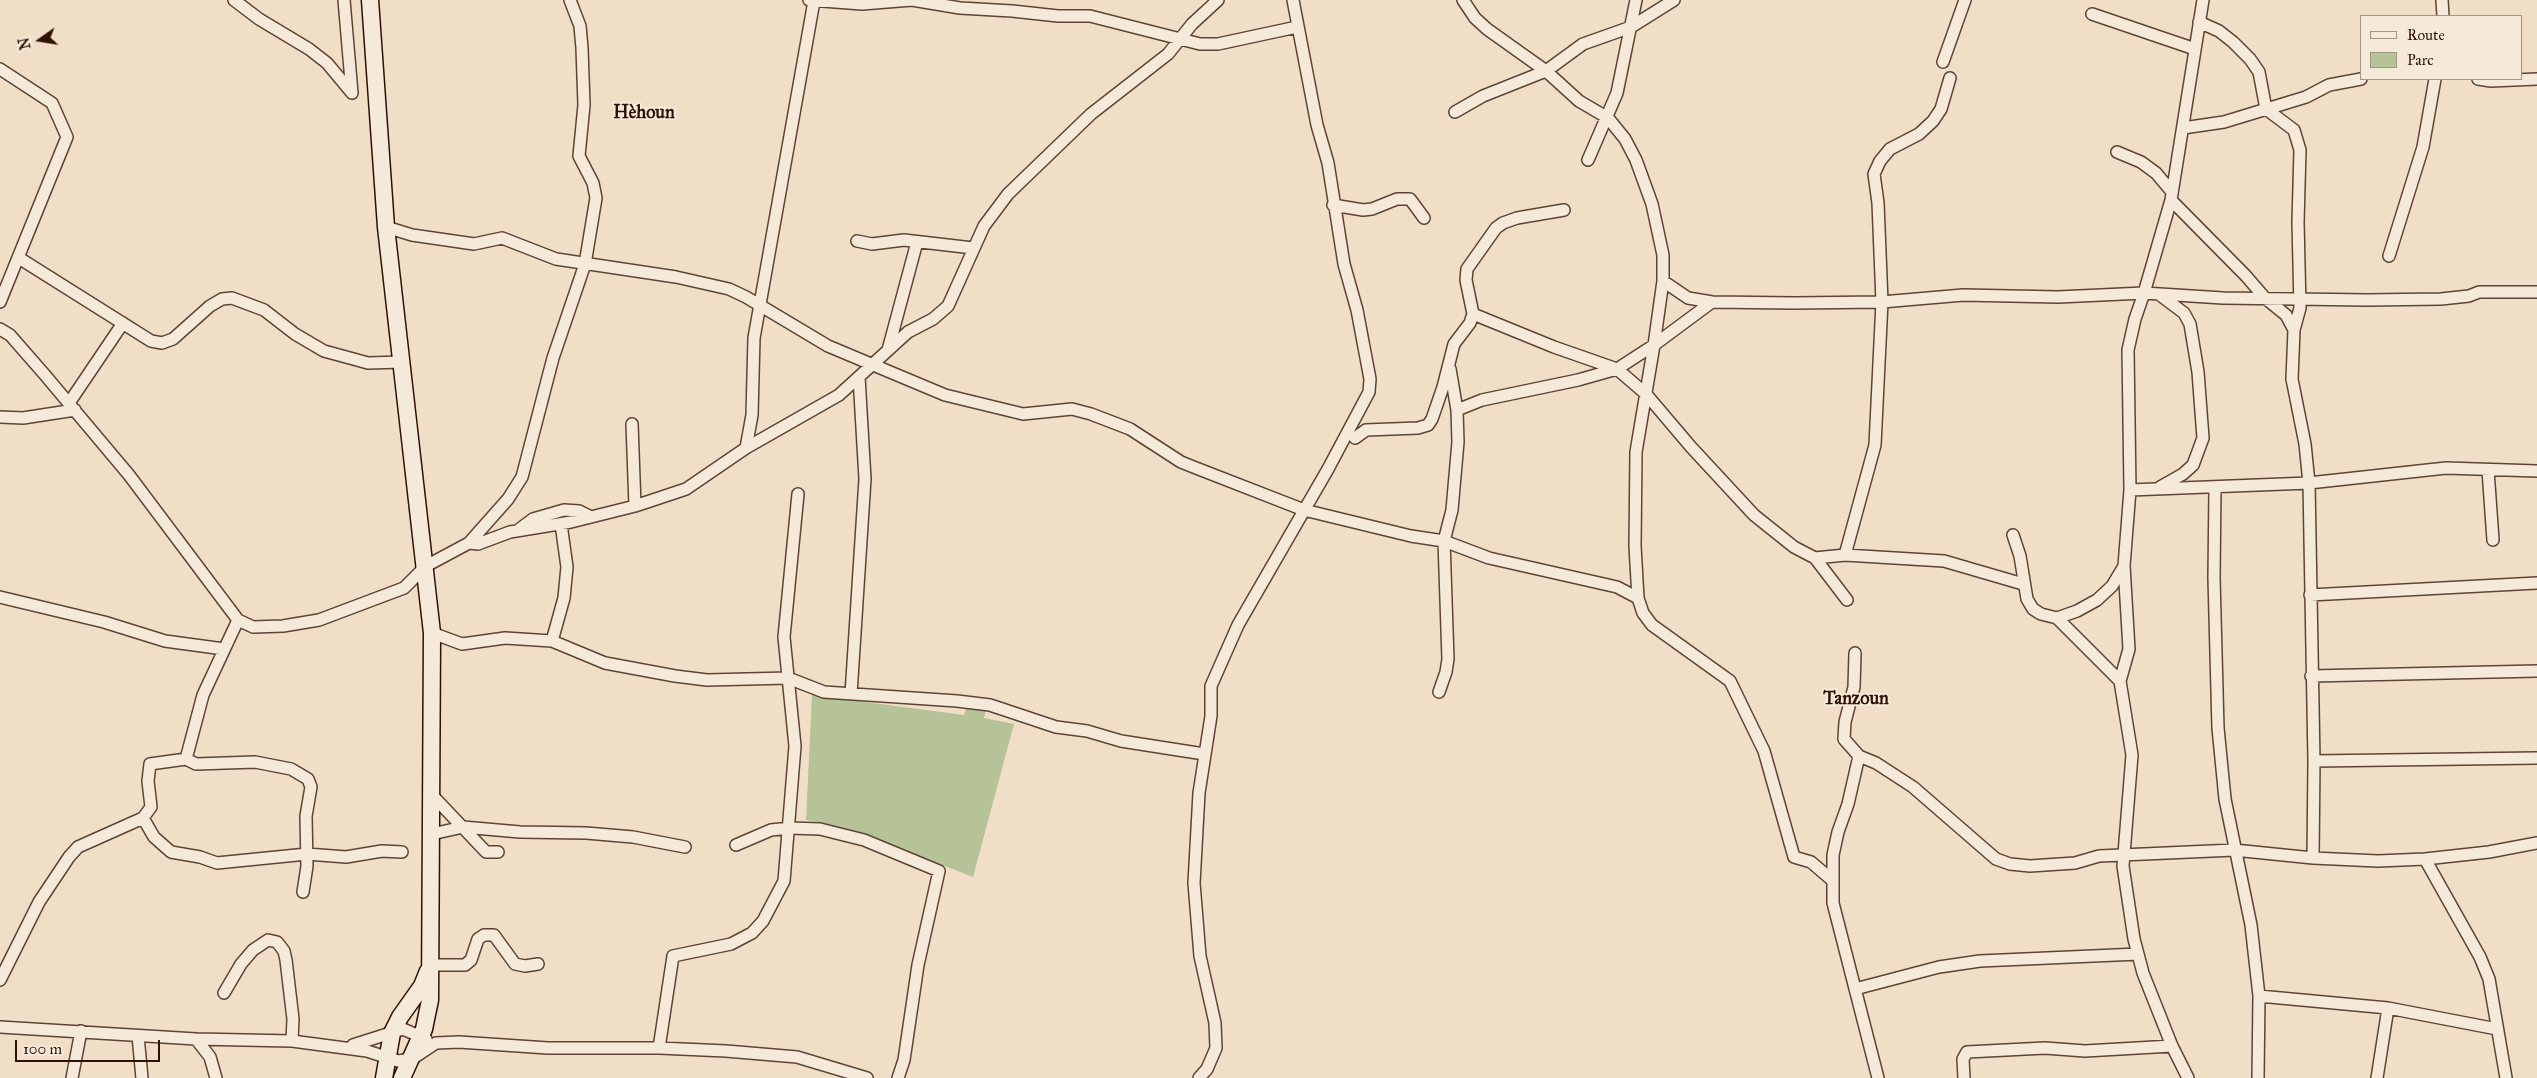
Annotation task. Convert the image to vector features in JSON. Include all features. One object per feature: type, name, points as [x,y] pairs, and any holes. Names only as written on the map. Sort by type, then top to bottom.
[{"type":"main road","points":[[370,0],[386,227],[400,362],[426,566],[432,633],[430,1000],[421,1036],[402,1078]]},
{"type":"main road","points":[[384,1078],[392,1033],[400,1017],[422,986],[431,965]]},
{"type":"street","points":[[234,0],[259,19],[310,49],[326,63],[352,93],[344,0]]},
{"type":"street","points":[[0,329],[10,335],[129,475],[238,620],[253,627],[282,626],[318,620],[404,588],[426,566],[469,543],[508,499],[522,477],[553,358],[585,264],[596,198],[593,183],[579,156],[584,104],[583,58],[580,26],[570,0]]},
{"type":"street","points":[[746,448],[752,415],[754,338],[812,0],[862,2],[912,0],[960,8],[1058,16],[1090,16],[1110,19],[1180,40],[1218,44],[1297,27]]},
{"type":"street","points":[[469,543],[478,544],[515,532],[561,524],[635,506],[686,489],[746,448],[839,394],[874,365],[908,332],[934,319],[948,306],[984,226],[1008,194],[1035,171],[1058,145],[1091,114],[1168,54],[1192,24],[1218,0]]},
{"type":"street","points":[[1199,1078],[1207,1069],[1216,1048],[1215,1024],[1200,956],[1194,883],[1199,793],[1211,716],[1211,686],[1238,625],[1369,392],[1370,379],[1344,264],[1333,205],[1328,163],[1318,131],[1293,0]]},
{"type":"street","points":[[1463,0],[1475,18],[1487,29],[1546,71],[1578,101],[1608,118],[1625,139],[1632,153],[1652,204],[1663,254],[1663,281],[1636,452],[1635,546],[1638,598],[1643,613],[1652,625],[1730,681],[1764,751],[1794,857],[1811,862],[1832,880]]},
{"type":"street","points":[[1588,160],[1608,118],[1617,93],[1636,0]]},
{"type":"street","points":[[1455,112],[1496,91],[1546,71],[1584,44],[1632,27],[1674,0]]},
{"type":"street","points":[[1943,62],[1966,0]]},
{"type":"street","points":[[2188,1078],[2172,1046],[2143,973],[2125,884],[2123,854],[2132,755],[2120,681],[2129,649],[2124,566],[2130,490],[2127,397],[2128,350],[2135,319],[2172,196],[2203,0]]},
{"type":"street","points":[[2442,0],[2443,15]]},
{"type":"street","points":[[2092,14],[2195,49]]},
{"type":"street","points":[[2199,22],[2226,36],[2250,59],[2259,72],[2266,108],[2294,130],[2300,150],[2298,222],[2300,308],[2294,330],[2292,379],[2304,437],[2309,483],[2314,760],[2313,858]]},
{"type":"street","points":[[0,69],[52,103],[68,137],[47,183],[19,258],[0,302]]},
{"type":"street","points":[[1845,555],[1875,446],[1882,302],[1878,203],[1874,174],[1880,161],[1890,149],[1919,134],[1933,121],[1941,109],[1950,78]]},
{"type":"street","points":[[2183,128],[2224,122],[2306,96],[2330,85],[2360,79]]},
{"type":"street","points":[[2522,79],[2537,79]]},
{"type":"street","points":[[2389,256],[2423,147],[2435,80]]},
{"type":"street","points":[[2117,152],[2141,162],[2156,173],[2172,196],[2265,298],[2286,315],[2294,330]]},
{"type":"street","points":[[1333,205],[1363,210],[1372,209],[1397,199],[1410,199],[1424,218]]},
{"type":"street","points":[[1355,438],[1366,430],[1418,428],[1428,425],[1432,419],[1443,387],[1454,344],[1470,324],[1473,314],[1466,280],[1467,269],[1496,228],[1517,218],[1564,210]]},
{"type":"street","points":[[386,227],[412,234],[474,244],[502,238],[556,259],[676,277],[729,289],[828,346],[945,395],[1023,414],[1072,409],[1091,414],[1130,429],[1182,462],[1304,510],[1411,536],[1444,541],[1489,558],[1618,587],[1638,598]]},
{"type":"street","points":[[857,241],[872,244],[896,240],[973,248]]},
{"type":"street","points":[[888,350],[917,242]]},
{"type":"street","points":[[19,258],[152,341],[162,342],[180,334],[210,306],[222,299],[232,298],[264,310],[295,334],[324,351],[368,363],[400,362]]},
{"type":"street","points":[[1663,281],[1688,298],[1712,302],[1882,302],[1963,296],[2144,294],[2300,300],[2441,299],[2469,296],[2480,292],[2537,292]]},
{"type":"street","points":[[2153,489],[2165,485],[2189,469],[2197,459],[2203,438],[2198,372],[2190,324],[2184,313],[2159,294]]},
{"type":"street","points":[[1457,410],[1482,400],[1578,380],[1617,368],[1654,345],[1712,302]]},
{"type":"street","points":[[1473,314],[1554,347],[1617,368],[1646,394],[1691,447],[1754,515],[1794,547],[1815,558],[1847,600]]},
{"type":"street","points":[[0,418],[23,418],[72,407],[123,324]]},
{"type":"street","points":[[1439,692],[1448,659],[1444,541],[1452,510],[1457,465],[1457,410],[1449,363]]},
{"type":"street","points":[[850,694],[865,479],[859,377]]},
{"type":"street","points":[[632,424],[635,506]]},
{"type":"street","points":[[2130,490],[2309,483],[2446,468],[2537,472]]},
{"type":"street","points":[[2488,470],[2493,540]]},
{"type":"street","points":[[2215,487],[2214,578],[2218,728],[2225,799],[2251,925],[2259,996],[2258,1078]]},
{"type":"street","points":[[659,1048],[673,956],[731,944],[752,932],[763,921],[784,881],[795,746],[784,637],[798,494]]},
{"type":"street","points":[[515,532],[533,519],[564,510],[579,511],[589,516]]},
{"type":"street","points":[[552,641],[564,598],[566,574],[566,554],[561,524]]},
{"type":"street","points":[[2013,535],[2020,556],[2023,584],[2027,599],[2033,609],[2041,614],[2057,618],[2120,681]]},
{"type":"street","points":[[1815,558],[1845,555],[1944,561],[2023,584]]},
{"type":"street","points":[[2057,618],[2077,611],[2097,600],[2112,586],[2124,566]]},
{"type":"street","points":[[2310,595],[2537,583]]},
{"type":"street","points":[[0,597],[104,622],[165,641],[224,649]]},
{"type":"street","points":[[186,759],[203,695],[238,620]]},
{"type":"street","points":[[432,633],[462,644],[505,638],[552,641],[605,663],[675,676],[707,680],[788,678],[824,692],[990,705],[1056,726],[1087,731],[1121,741],[1204,754]]},
{"type":"street","points":[[1855,653],[1854,687],[1845,722],[1844,739],[1859,756],[1876,763],[1913,787],[1990,855],[2010,864],[2030,866],[2075,863],[2099,856],[2123,854],[2234,850],[2313,858],[2378,861],[2424,859],[2489,852],[2537,843]]},
{"type":"street","points":[[2311,676],[2537,672]]},
{"type":"street","points":[[1859,756],[1848,804],[1838,832],[1832,880],[1833,903],[1878,1078]]},
{"type":"street","points":[[2314,760],[2537,758]]},
{"type":"street","points":[[0,980],[39,902],[78,846],[143,818],[151,807],[148,781],[150,764],[186,759],[196,764],[255,762],[291,769],[308,779],[311,787],[306,816],[307,854],[303,892]]},
{"type":"street","points":[[432,795],[486,852],[498,852]]},
{"type":"street","points":[[143,818],[154,837],[171,852],[200,856],[217,863],[307,854],[346,857],[382,851],[402,852]]},
{"type":"street","points":[[432,834],[463,827],[520,832],[586,833],[633,837],[685,847]]},
{"type":"street","points":[[736,845],[766,832],[789,828],[820,829],[864,840],[940,871],[918,965],[904,1060],[898,1078]]},
{"type":"street","points":[[2424,859],[2480,957],[2489,979],[2506,1078]]},
{"type":"street","points":[[431,965],[465,965],[471,960],[478,939],[484,935],[494,935],[515,964],[524,966],[538,964]]},
{"type":"street","points":[[224,993],[241,964],[253,950],[268,940],[277,942],[284,951],[286,960],[293,1019],[292,1040]]},
{"type":"street","points":[[1855,989],[1939,967],[1980,960],[2138,954]]},
{"type":"street","points":[[2259,996],[2388,1008],[2497,1029]]},
{"type":"street","points":[[2377,1078],[2388,1008]]},
{"type":"street","points":[[0,1027],[196,1039],[292,1040],[344,1047],[398,1061],[412,1059],[436,1043]]},
{"type":"street","points":[[344,1047],[368,1042],[403,1030],[436,1043],[474,1041],[548,1048],[659,1048],[797,1057],[852,1076],[867,1078]]},
{"type":"street","points":[[72,1078],[81,1031]]},
{"type":"street","points":[[138,1036],[142,1078]]},
{"type":"street","points":[[196,1039],[210,1057],[216,1078]]},
{"type":"street","points":[[1964,1078],[1963,1060],[1967,1052],[2045,1048],[2085,1051],[2172,1046]]},
{"type":"green space","points":[[812,695],[964,715],[967,706],[986,709],[984,718],[1014,724],[973,877],[876,839],[833,825],[806,820]]},
{"type":"district","name":"Hèhoun","points":[[644,114]]},
{"type":"district","name":"Tanzoun","points":[[1856,700]]}]
